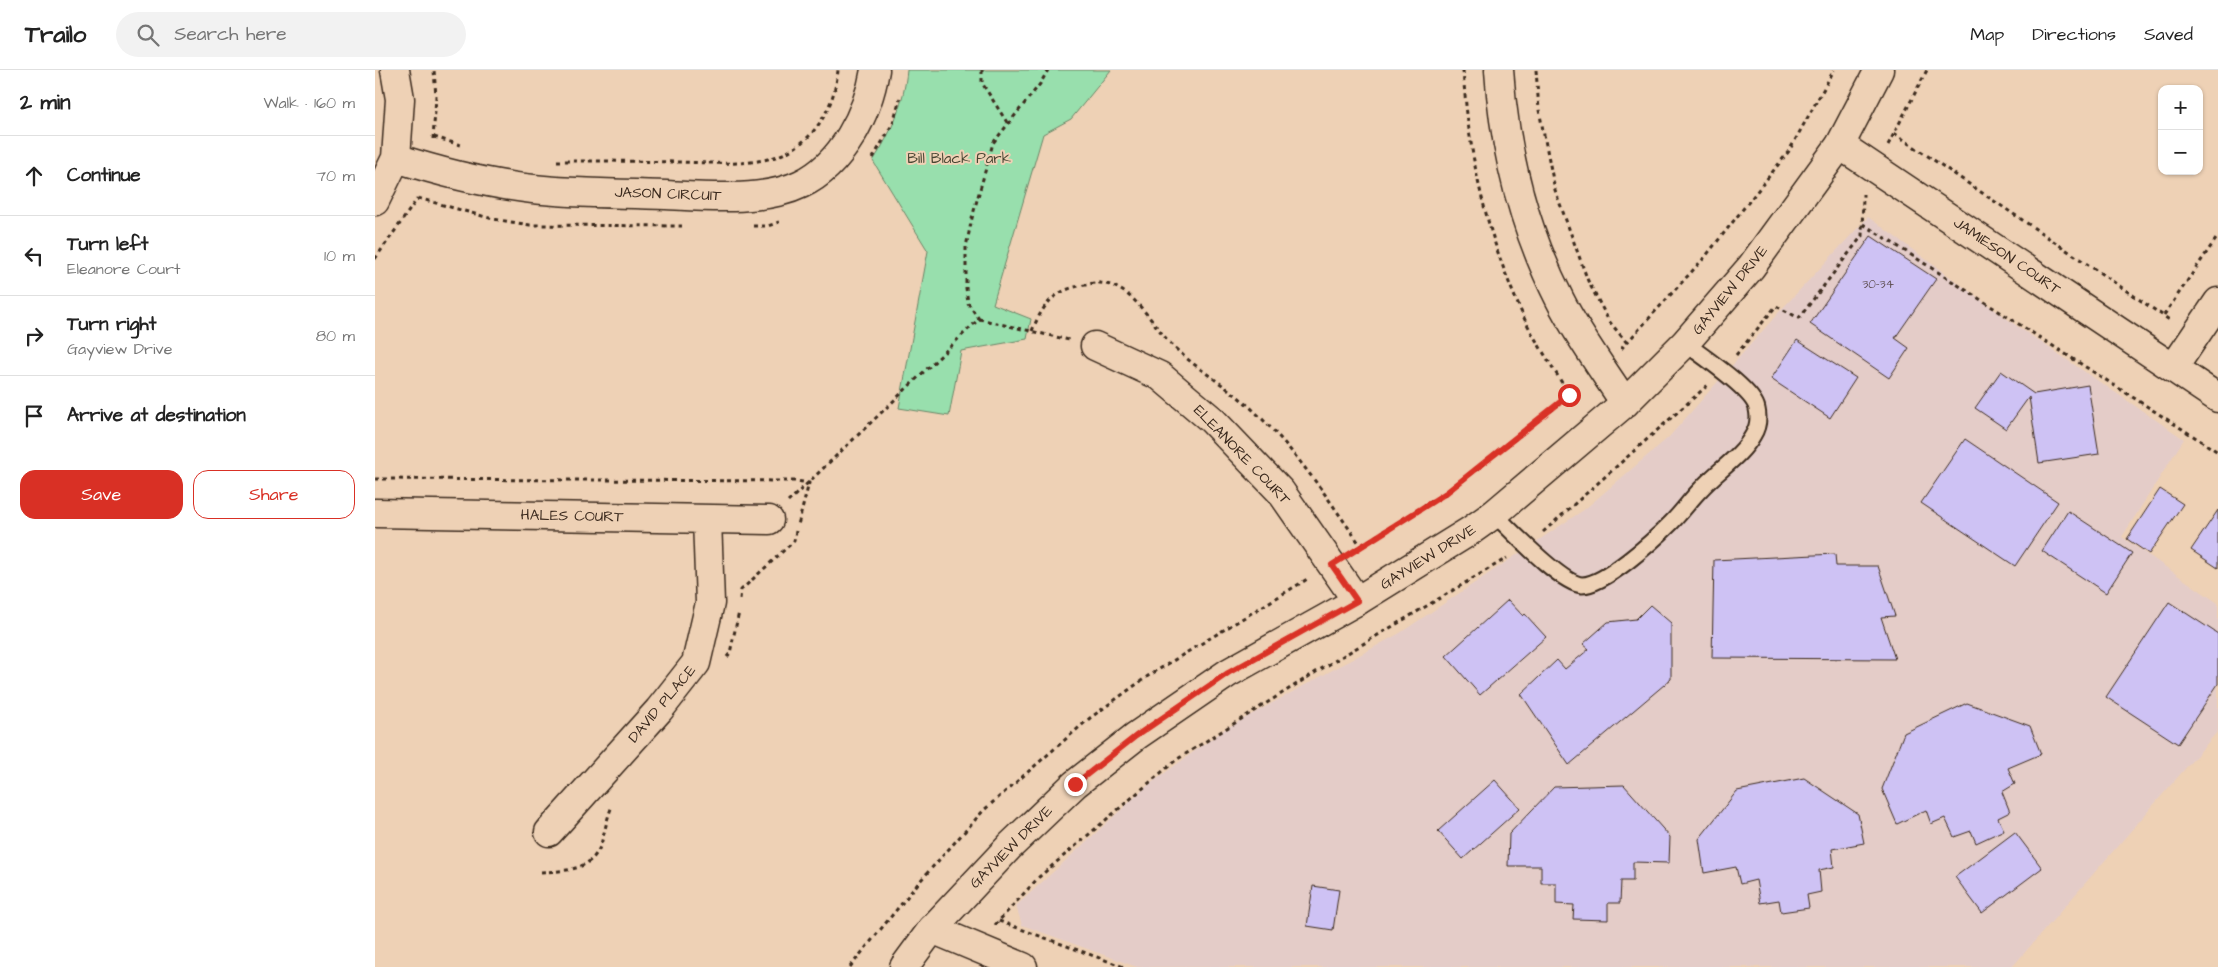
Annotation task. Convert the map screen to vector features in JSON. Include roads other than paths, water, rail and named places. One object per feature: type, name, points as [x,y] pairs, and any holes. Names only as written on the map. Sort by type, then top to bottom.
[{"type":"street","points":[[375,201],[396,158],[400,99],[395,70]]},
{"type":"street","name":"JASON CIRCUIT","points":[[396,158],[469,177],[533,189],[690,196],[733,196],[774,193],[801,184],[825,168],[843,147],[862,114],[875,70]]},
{"type":"street","points":[[1499,70],[1510,157],[1528,226],[1560,301],[1625,403]]},
{"type":"street","name":"GAYVIEW DRIVE","points":[[904,967],[932,929],[1031,826],[1075,784],[1136,736],[1228,673],[1357,601],[1494,514],[1625,403],[1685,343],[1751,267],[1840,144],[1879,70]]},
{"type":"street","name":"JAMIESON COURT","points":[[1840,144],[2218,398]]},
{"type":"street","points":[[2173,367],[2218,302]]},
{"type":"street","name":"ELEANORE COURT","points":[[1095,346],[1160,376],[1213,420],[1281,492],[1357,601]]},
{"type":"street","name":"HALES COURT","points":[[375,513],[769,520]]},
{"type":"street","name":"DAVID PLACE","points":[[549,832],[659,710],[696,663],[710,604],[707,519]]},
{"type":"street","points":[[932,929],[1023,967]]},
{"type":"lane","points":[[1494,514],[1567,581],[1582,585],[1611,575],[1671,523],[1701,488],[1743,451],[1754,434],[1758,422],[1757,407],[1747,392],[1685,343]]},
{"type":"park label","name":"Bill Black Park","points":[[959,158]]}]
